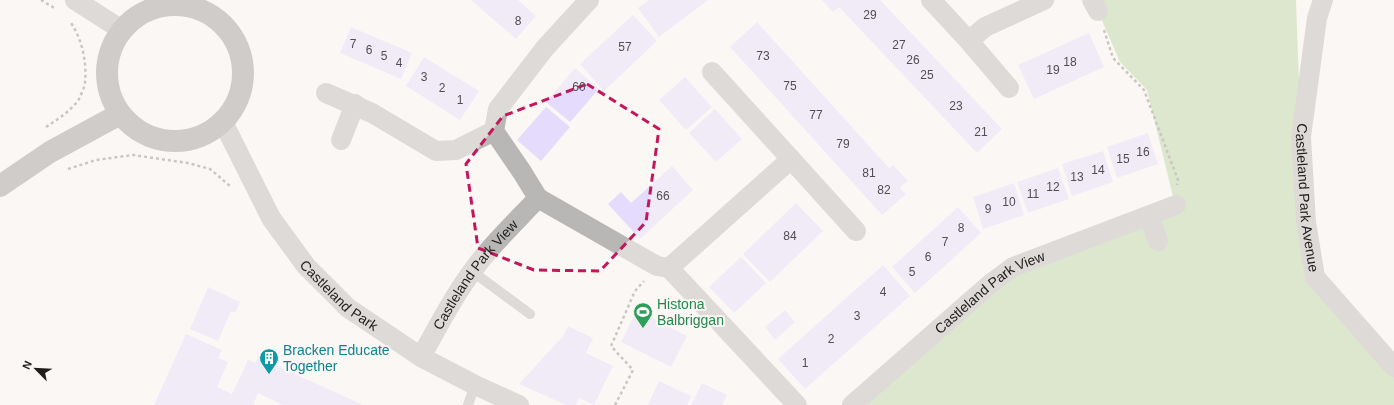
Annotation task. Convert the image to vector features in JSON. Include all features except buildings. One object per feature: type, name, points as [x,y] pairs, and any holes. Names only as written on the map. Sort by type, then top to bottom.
[{"type":"street","points":[[75,0],[122,30]]},
{"type":"street","points":[[931,0],[969,41],[1009,88]]},
{"type":"street","points":[[969,41],[985,27],[1044,0]]},
{"type":"street","name":"Castleland Park Avenue","points":[[1323,0],[1317,18],[1301,137],[1306,222],[1315,277],[1394,367]]},
{"type":"street","points":[[588,1],[545,48],[498,109],[494,131],[538,198],[663,267],[797,405]]},
{"type":"street","points":[[181,5],[189,7],[203,11],[221,23],[235,41],[242,62],[242,83],[235,104],[223,122],[204,135],[181,141],[158,140],[137,130],[120,114],[109,94],[106,72],[110,50],[122,30],[138,15],[159,7],[181,5]]},
{"type":"street","points":[[712,72],[856,232]]},
{"type":"street","points":[[326,93],[355,104],[436,151],[456,150],[494,131]]},
{"type":"street","points":[[341,140],[355,104]]},
{"type":"street","points":[[0,186],[50,152],[120,114]]},
{"type":"street","name":"Castleland Park","points":[[223,122],[271,218],[306,266],[348,308],[421,357],[475,385],[519,405]]},
{"type":"street","points":[[663,267],[791,159]]},
{"type":"street","name":"Castleland Park View","points":[[421,357],[446,311],[489,250],[538,198]]},
{"type":"street","name":"Castleland Park View","points":[[852,405],[989,285],[1013,267],[1176,205]]},
{"type":"street","points":[[1149,216],[1158,241]]},
{"type":"lane","points":[[473,272],[530,314]]},
{"type":"lane","points":[[468,405],[475,385]]},
{"type":"path","points":[[41,0],[58,10]]},
{"type":"path","points":[[1095,6],[1113,58],[1144,90],[1178,180],[1176,205]]},
{"type":"path","points":[[42,130],[66,113],[78,99],[86,83],[84,54],[76,30],[67,19]]},
{"type":"path","points":[[63,171],[96,160],[133,155],[188,163],[210,169],[233,190]]},
{"type":"path","points":[[614,405],[633,370],[611,346],[635,291],[663,267]]},
{"type":"highlighted area","points":[[587,84],[659,129],[646,222],[600,271],[534,270],[478,248],[466,164],[503,116]]},
{"type":"green space","points":[[1093,0],[1296,0],[1301,137],[1315,277],[1394,367],[1394,405],[852,405],[989,285],[1175,205],[1147,90],[1120,62]]},
{"type":"place","name":"Histona Balbriggan","points":[[643,329]]},
{"type":"place","name":"Bracken Educate Together","points":[[269,375]]}]
